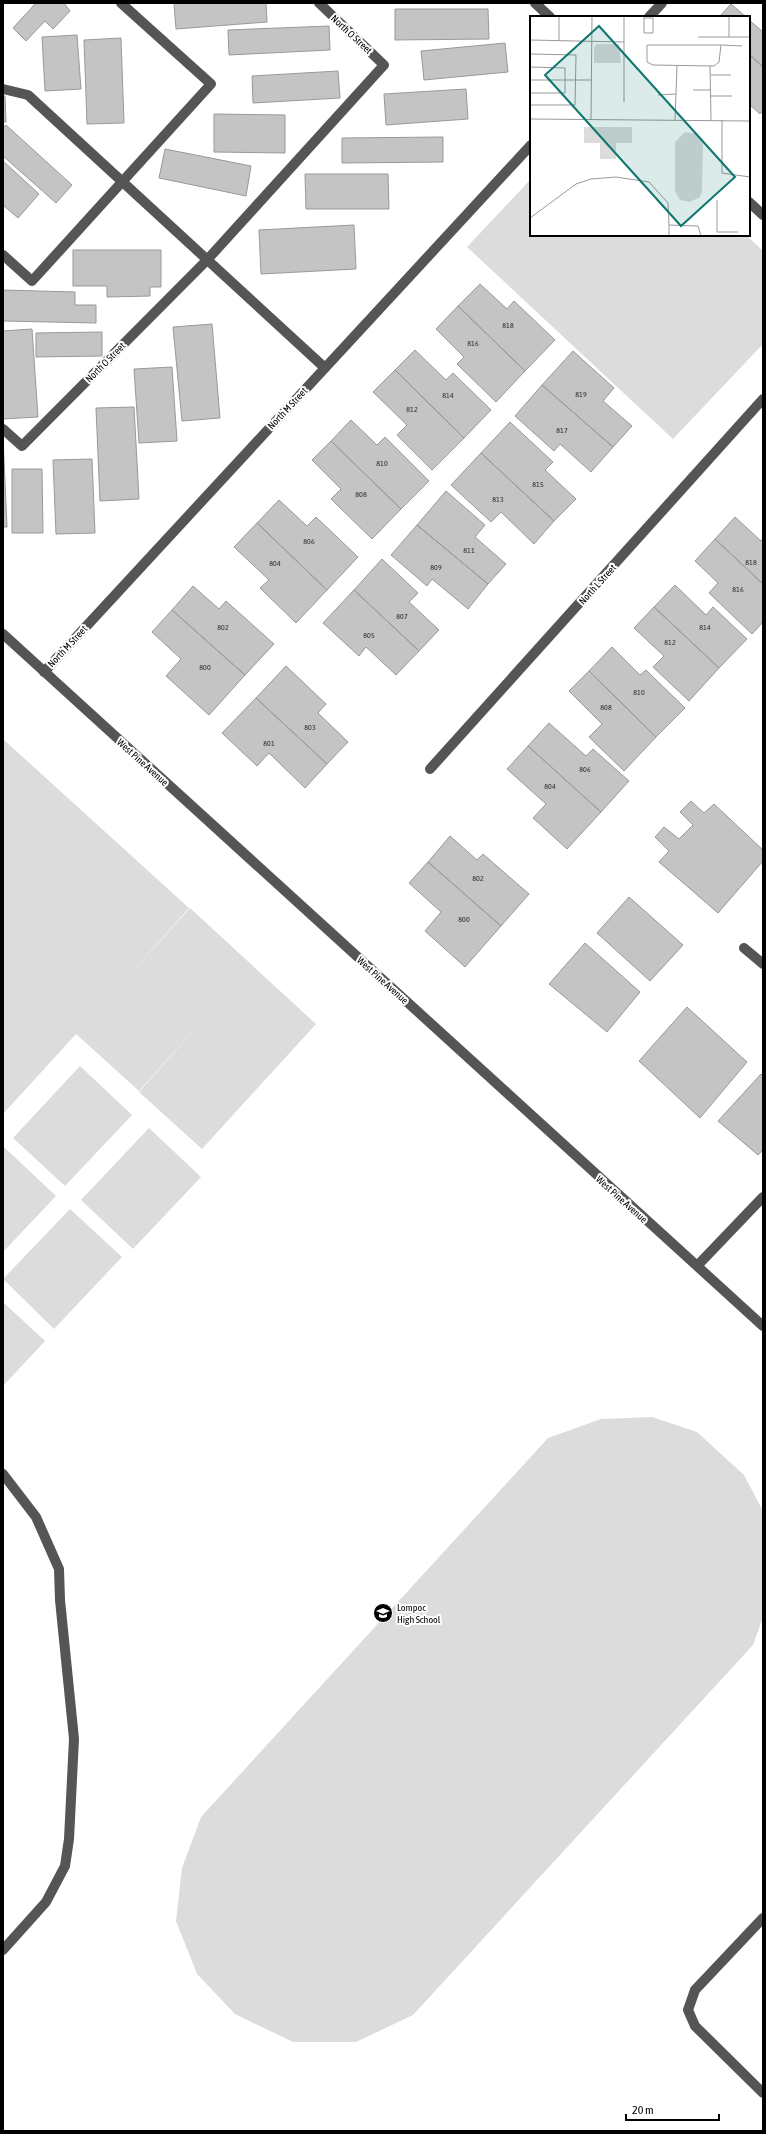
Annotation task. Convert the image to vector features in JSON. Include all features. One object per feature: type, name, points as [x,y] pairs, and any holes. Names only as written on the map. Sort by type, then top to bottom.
[{"type":"street","points":[[3,255],[32,281],[211,84],[121,3]]},
{"type":"street","name":"North O Street","points":[[3,429],[22,446],[207,260],[384,65],[319,3]]},
{"type":"street","points":[[535,3],[549,16]]},
{"type":"street","points":[[650,16],[662,3]]},
{"type":"street","points":[[3,89],[28,95],[325,368]]},
{"type":"street","name":"North M Street","points":[[44,672],[530,146]]},
{"type":"street","points":[[750,203],[763,215]]},
{"type":"street","name":"North L Street","points":[[430,769],[763,399]]},
{"type":"street","name":"West Pine Avenue","points":[[3,634],[763,1326]]},
{"type":"street","points":[[744,948],[763,964]]},
{"type":"street","points":[[697,1266],[763,1197]]},
{"type":"street","points":[[3,1474],[36,1517],[59,1569],[60,1600],[74,1739],[69,1839],[65,1866],[46,1902],[3,1950]]},
{"type":"street","points":[[763,1918],[695,1990],[688,2010],[695,2026],[763,2093]]},
{"type":"shaded area","points":[[530,180],[530,236],[747,236],[763,251],[763,344],[673,439],[467,247]]},
{"type":"shaded area","points":[[3,739],[189,908],[123,982],[190,908],[316,1024],[202,1149],[139,1092],[206,1017],[139,1091],[76,1034],[3,1114]]},
{"type":"shaded area","points":[[80,1066],[132,1115],[65,1186],[13,1138]]},
{"type":"shaded area","points":[[149,1128],[201,1177],[133,1249],[81,1200]]},
{"type":"shaded area","points":[[4,1147],[56,1196],[3,1252],[3,1149]]},
{"type":"shaded area","points":[[70,1209],[122,1257],[54,1329],[3,1279]]},
{"type":"shaded area","points":[[3,1302],[45,1341],[3,1386]]},
{"type":"shaded area","points":[[652,1417],[697,1432],[744,1475],[763,1511],[763,1617],[753,1645],[413,2015],[356,2042],[293,2042],[235,2014],[197,1974],[176,1921],[182,1868],[201,1817],[548,1438],[601,1419]]},
{"type":"building","points":[[36,3],[64,3],[70,11],[53,29],[45,21],[26,41],[13,28]]},
{"type":"building","points":[[174,3],[266,3],[267,22],[176,29]]},
{"type":"building","points":[[731,4],[745,16],[720,16]]},
{"type":"building","points":[[395,9],[488,9],[489,39],[395,40]]},
{"type":"building","points":[[750,21],[763,32],[763,67],[750,55]]},
{"type":"building","points":[[329,26],[330,50],[229,55],[228,30]]},
{"type":"building","points":[[77,35],[81,89],[45,91],[42,37]]},
{"type":"building","points":[[121,38],[124,123],[87,124],[84,40]]},
{"type":"building","points":[[505,43],[508,72],[424,80],[421,51]]},
{"type":"building","points":[[750,55],[763,67],[763,111],[760,114],[750,105]]},
{"type":"building","points":[[338,71],[340,98],[253,103],[252,76]]},
{"type":"building","points":[[466,89],[468,119],[386,125],[384,94]]},
{"type":"building","points":[[3,96],[5,96],[6,122],[3,122]]},
{"type":"building","points":[[214,114],[285,115],[285,153],[214,152]]},
{"type":"building","points":[[6,125],[72,185],[56,203],[3,156],[3,128]]},
{"type":"building","points":[[443,137],[443,162],[342,163],[342,138]]},
{"type":"building","points":[[165,149],[251,166],[246,196],[159,178]]},
{"type":"building","points":[[3,161],[39,194],[18,218],[3,205]]},
{"type":"building","points":[[305,174],[388,174],[389,209],[306,209]]},
{"type":"building","points":[[354,225],[356,269],[261,274],[259,230]]},
{"type":"building","points":[[73,250],[161,250],[161,287],[150,287],[150,296],[107,297],[107,286],[73,286]]},
{"type":"building","points":[[480,284],[507,309],[514,301],[555,340],[525,371],[458,306]]},
{"type":"building","points":[[3,290],[75,292],[75,305],[96,305],[96,323],[3,321]]},
{"type":"building","points":[[458,306],[525,371],[496,402],[457,364],[464,357],[436,329]]},
{"type":"building","points":[[212,324],[220,418],[182,421],[173,327]]},
{"type":"building","points":[[32,329],[38,417],[3,419],[3,331]]},
{"type":"building","points":[[102,332],[102,356],[36,357],[36,333]]},
{"type":"building","points":[[415,350],[446,380],[453,373],[491,410],[464,438],[395,370]]},
{"type":"building","points":[[573,351],[614,388],[603,401],[632,426],[613,447],[542,385]]},
{"type":"building","points":[[172,367],[177,441],[139,443],[134,369]]},
{"type":"building","points":[[395,370],[464,438],[432,470],[397,435],[407,425],[373,392]]},
{"type":"building","points":[[542,385],[613,447],[591,472],[560,444],[554,451],[515,416]]},
{"type":"building","points":[[134,407],[139,499],[100,501],[96,408]]},
{"type":"building","points":[[351,420],[377,445],[385,437],[429,481],[401,509],[331,441]]},
{"type":"building","points":[[510,422],[553,462],[545,470],[576,499],[554,521],[481,453]]},
{"type":"building","points":[[3,438],[7,527],[3,527]]},
{"type":"building","points":[[331,441],[401,509],[372,539],[331,499],[341,489],[312,460]]},
{"type":"building","points":[[481,453],[554,521],[534,544],[501,512],[491,522],[451,485]]},
{"type":"building","points":[[92,459],[95,533],[56,534],[53,460]]},
{"type":"building","points":[[12,469],[42,469],[43,533],[12,533]]},
{"type":"building","points":[[446,491],[485,525],[475,537],[506,564],[488,584],[417,525]]},
{"type":"building","points":[[279,500],[307,526],[316,517],[358,557],[327,590],[257,523]]},
{"type":"building","points":[[735,517],[761,541],[763,538],[763,584],[715,539]]},
{"type":"building","points":[[257,523],[327,590],[296,623],[260,588],[269,580],[234,547]]},
{"type":"building","points":[[417,525],[488,584],[468,609],[432,579],[427,586],[391,555]]},
{"type":"building","points":[[715,539],[763,584],[763,622],[752,634],[709,593],[718,583],[695,561]]},
{"type":"building","points":[[382,559],[418,593],[409,602],[439,630],[419,651],[354,590]]},
{"type":"building","points":[[675,585],[706,615],[713,607],[747,639],[719,668],[654,607]]},
{"type":"building","points":[[193,586],[219,609],[226,601],[274,644],[245,675],[172,610]]},
{"type":"building","points":[[354,590],[419,651],[396,675],[366,647],[359,656],[323,623]]},
{"type":"building","points":[[654,607],[719,668],[689,701],[653,667],[664,656],[634,628]]},
{"type":"building","points":[[172,610],[245,675],[209,715],[166,676],[181,659],[152,632]]},
{"type":"building","points":[[612,647],[640,675],[646,670],[685,708],[656,737],[589,671]]},
{"type":"building","points":[[286,666],[326,704],[318,713],[348,742],[327,764],[256,698]]},
{"type":"building","points":[[589,671],[656,737],[624,771],[589,737],[602,724],[569,691]]},
{"type":"building","points":[[256,698],[327,764],[305,788],[269,753],[257,766],[222,733]]},
{"type":"building","points":[[549,723],[586,756],[593,749],[629,781],[601,812],[528,746]]},
{"type":"building","points":[[528,746],[601,812],[567,849],[533,818],[546,804],[507,769]]},
{"type":"building","points":[[691,801],[704,813],[714,804],[763,850],[763,861],[718,913],[659,862],[669,851],[655,837],[664,827],[679,839],[693,825],[680,812]]},
{"type":"building","points":[[450,836],[477,860],[483,854],[529,894],[501,926],[428,862]]},
{"type":"building","points":[[428,862],[501,926],[465,967],[425,931],[441,912],[409,883]]},
{"type":"building","points":[[629,897],[683,945],[650,981],[597,933]]},
{"type":"building","points":[[585,943],[640,992],[607,1032],[549,984]]},
{"type":"building","points":[[687,1007],[747,1062],[700,1118],[639,1061]]},
{"type":"building","points":[[761,1074],[763,1076],[763,1150],[758,1155],[718,1121]]},
{"type":"place","name":"Lompoc High School","points":[[383,1613]]}]
